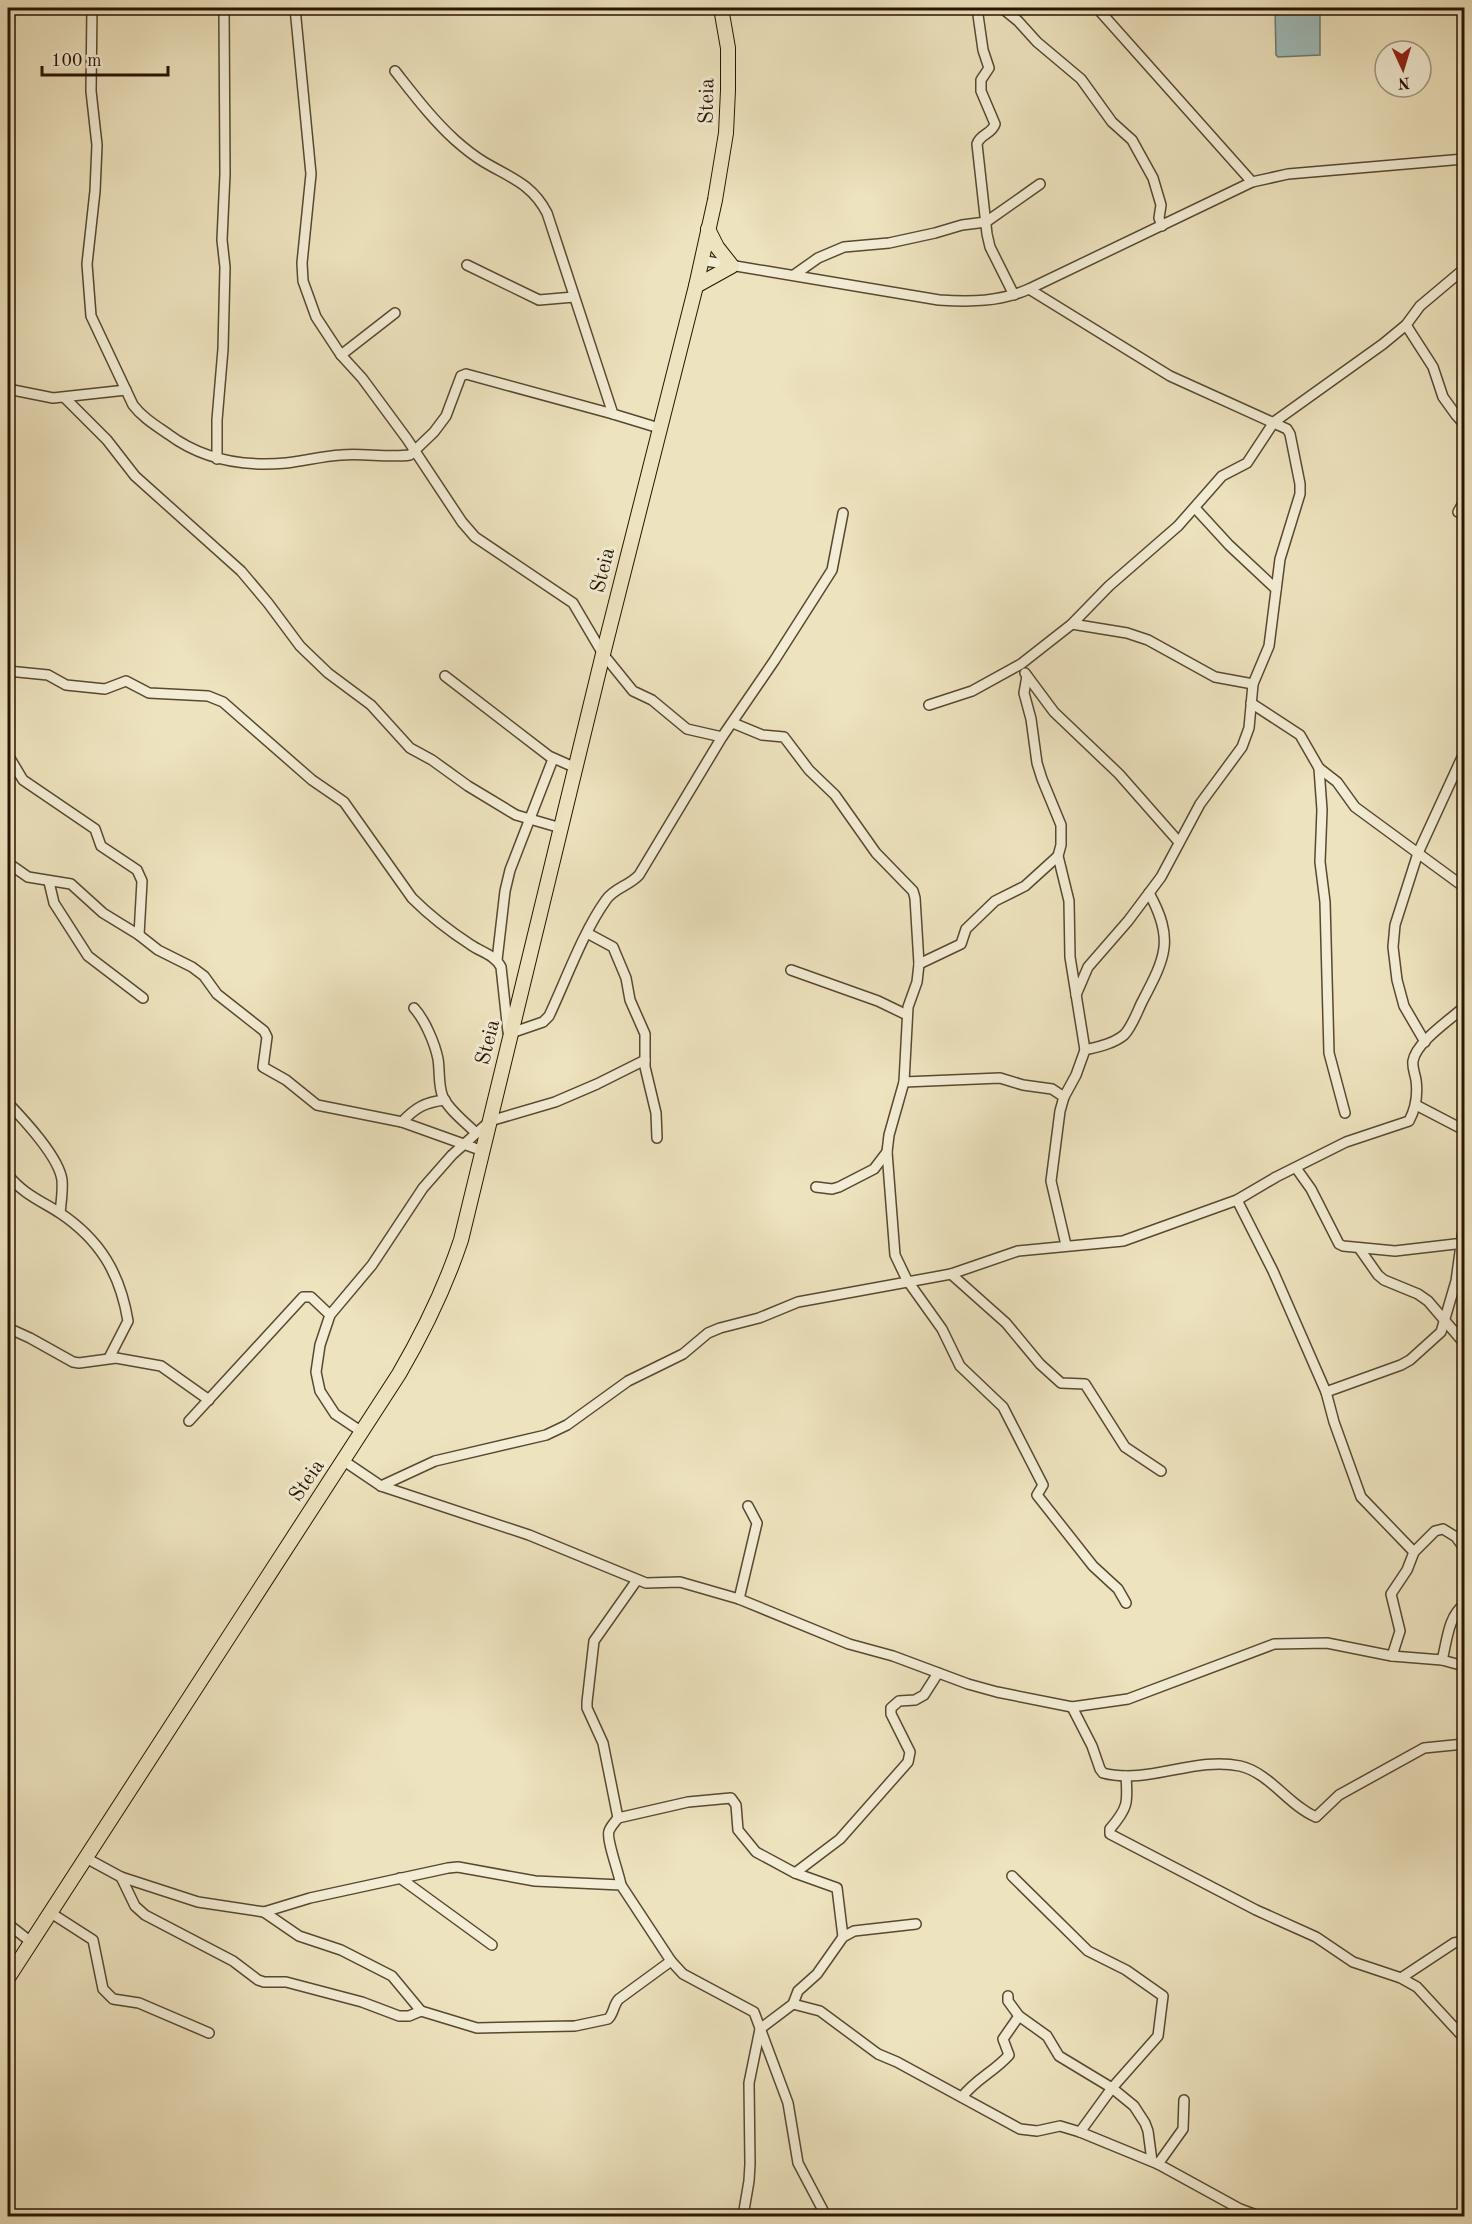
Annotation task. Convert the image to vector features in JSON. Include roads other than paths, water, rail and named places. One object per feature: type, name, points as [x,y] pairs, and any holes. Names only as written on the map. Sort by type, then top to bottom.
[{"type":"main road","name":"Steia","points":[[8,1978],[399,1374],[435,1309],[461,1240],[603,654],[696,286],[721,172],[726,133],[728,48],[721,8]]},
{"type":"main road","points":[[696,286],[732,266],[717,247],[708,229]]},
{"type":"street","points":[[92,8],[91,91],[98,145],[87,264],[89,300],[91,316],[140,414],[182,445],[218,459],[260,464],[286,463],[340,455],[405,456],[415,452],[446,416],[460,376],[466,374],[659,428]]},
{"type":"street","points":[[218,459],[217,420],[223,349],[224,278],[222,240],[225,174],[224,8]]},
{"type":"street","points":[[296,8],[311,174],[304,231],[303,280],[316,317],[341,355],[362,378],[462,522],[475,537],[573,603],[603,654],[633,691],[652,700],[687,729],[722,737]]},
{"type":"street","points":[[977,8],[983,50],[989,68],[981,80],[981,91],[995,124],[994,128],[978,140],[977,144],[986,222],[990,247],[1014,295]]},
{"type":"street","points":[[1002,8],[1018,21],[1037,42],[1081,79],[1112,122],[1132,140],[1153,178],[1161,205],[1159,218],[1162,226]]},
{"type":"street","points":[[1097,8],[1252,182]]},
{"type":"street","points":[[395,71],[434,121],[483,162],[513,177],[539,198],[547,213],[613,414]]},
{"type":"street","points":[[700,260],[939,300],[967,302],[991,300],[1029,289],[1252,182],[1288,174],[1464,159]]},
{"type":"street","points":[[794,275],[818,258],[844,247],[889,243],[962,225],[986,222],[1040,184]]},
{"type":"street","points":[[467,265],[539,300],[574,297]]},
{"type":"street","points":[[929,705],[972,691],[1021,664],[1072,624],[1109,586],[1178,526],[1222,476],[1246,463],[1274,422],[1383,344],[1406,325],[1420,306],[1464,269]]},
{"type":"street","points":[[1029,289],[1170,376],[1287,429],[1300,484],[1300,494],[1280,559],[1269,646],[1253,684],[1249,728],[1242,747],[1206,795],[1149,893],[1124,927],[1092,962],[1076,995]]},
{"type":"street","points":[[341,355],[395,313]]},
{"type":"street","points":[[1406,325],[1433,367],[1443,397],[1464,424]]},
{"type":"street","points":[[8,389],[53,398],[126,390]]},
{"type":"street","points":[[65,398],[107,440],[135,476],[241,571],[300,646],[328,673],[371,705],[410,748],[516,815],[561,828]]},
{"type":"street","points":[[1458,512],[1464,501]]},
{"type":"street","points":[[1195,508],[1229,545],[1276,589]]},
{"type":"street","points":[[8,671],[48,675],[66,685],[105,689],[126,681],[149,693],[208,696],[223,702],[304,773],[344,802],[420,906],[471,945],[496,960],[501,967],[510,1038],[543,1022],[549,1016],[587,933],[606,899],[630,884],[639,875],[722,737],[832,570],[843,513]]},
{"type":"street","points":[[1072,624],[1137,636],[1215,677],[1253,684]]},
{"type":"street","points":[[1021,664],[1054,712],[1119,774],[1178,841]]},
{"type":"street","points":[[445,676],[553,759],[576,768]]},
{"type":"street","points":[[1028,676],[1024,697],[1031,719],[1037,763],[1061,825],[1061,845],[1058,856],[1069,901],[1070,957],[1085,1050],[1076,1075],[1064,1096],[1058,1118],[1051,1181],[1066,1245]]},
{"type":"street","points":[[1251,703],[1300,735],[1319,768],[1337,782],[1355,807],[1464,887]]},
{"type":"street","points":[[733,723],[762,735],[784,737],[809,770],[835,795],[876,853],[913,891],[917,904],[919,964],[917,986],[907,1015],[904,1082],[889,1135],[887,1152],[893,1247],[897,1262],[907,1281],[942,1329],[960,1366],[1004,1407],[1043,1485],[1037,1495],[1093,1566],[1118,1589],[1126,1603]]},
{"type":"street","points":[[1425,1042],[1404,1006],[1397,980],[1393,947],[1395,925],[1418,853],[1464,753]]},
{"type":"street","points":[[8,755],[23,780],[95,829],[101,846],[137,870],[142,881],[139,935]]},
{"type":"street","points":[[496,960],[507,884],[515,857],[553,759]]},
{"type":"street","points":[[1319,768],[1322,810],[1320,862],[1326,914],[1329,1053],[1345,1113]]},
{"type":"street","points":[[919,964],[961,944],[966,929],[995,901],[1025,886],[1058,856]]},
{"type":"street","points":[[8,863],[28,877],[71,884],[103,913],[139,935],[158,950],[192,967],[204,976],[217,994],[264,1031],[267,1037],[262,1062],[266,1070],[286,1080],[317,1105],[402,1122],[483,1151]]},
{"type":"street","points":[[50,882],[54,903],[88,956],[143,998]]},
{"type":"street","points":[[1085,1050],[1116,1040],[1126,1033],[1157,974],[1165,948],[1164,931],[1160,914],[1149,893]]},
{"type":"street","points":[[587,933],[608,944],[616,952],[626,978],[630,1000],[645,1034],[645,1060],[656,1113],[657,1137]]},
{"type":"street","points":[[791,970],[878,1001],[907,1015]]},
{"type":"street","points":[[381,1486],[435,1461],[546,1435],[567,1425],[628,1381],[683,1354],[708,1333],[720,1328],[759,1318],[798,1302],[951,1274],[1018,1251],[1123,1241],[1237,1200],[1347,1142],[1409,1121],[1416,1105],[1417,1087],[1413,1065],[1416,1052],[1464,1007]]},
{"type":"street","points":[[414,1008],[419,1014],[438,1058],[442,1094],[475,1132]]},
{"type":"street","points":[[362,1432],[334,1414],[328,1407],[317,1383],[320,1345],[330,1315],[372,1265],[423,1188],[462,1145],[490,1120],[555,1102],[645,1060]]},
{"type":"street","points":[[904,1082],[1000,1078],[1023,1085],[1052,1089],[1064,1096]]},
{"type":"street","points":[[402,1122],[413,1110],[424,1104],[445,1100]]},
{"type":"street","points":[[8,1103],[40,1140],[60,1172],[62,1180],[60,1214]]},
{"type":"street","points":[[1416,1105],[1464,1130]]},
{"type":"street","points":[[816,1187],[831,1189],[839,1187],[874,1169],[887,1152]]},
{"type":"street","points":[[1296,1168],[1311,1190],[1339,1244],[1395,1251],[1464,1242]]},
{"type":"street","points":[[8,1175],[25,1193],[60,1214],[99,1246],[116,1277],[128,1321],[110,1358]]},
{"type":"street","points":[[1237,1200],[1273,1271],[1326,1392],[1334,1422],[1361,1497],[1414,1552]]},
{"type":"street","points":[[1326,1392],[1410,1360],[1435,1339],[1445,1322],[1456,1281],[1464,1242],[1464,1222]]},
{"type":"street","points":[[1359,1248],[1378,1275],[1428,1301],[1464,1343]]},
{"type":"street","points":[[951,1274],[1006,1323],[1040,1364],[1061,1383],[1085,1384],[1125,1447],[1161,1471]]},
{"type":"street","points":[[189,1421],[303,1297],[311,1297],[330,1315]]},
{"type":"street","points":[[8,1328],[73,1362],[110,1358],[161,1366],[209,1400]]},
{"type":"street","points":[[344,1461],[381,1486],[529,1535],[637,1580],[651,1584],[680,1582],[739,1599],[849,1644],[893,1656],[938,1673],[998,1692],[1072,1707],[1128,1699],[1274,1644],[1328,1643],[1392,1656],[1442,1660],[1464,1666]]},
{"type":"street","points":[[739,1599],[758,1523],[748,1506]]},
{"type":"street","points":[[1392,1656],[1400,1632],[1391,1594],[1407,1570],[1414,1552],[1435,1531],[1443,1529],[1456,1537],[1464,1548]]},
{"type":"street","points":[[618,1818],[603,1743],[587,1708],[587,1702],[594,1641],[637,1580]]},
{"type":"street","points":[[1442,1660],[1452,1618],[1464,1605]]},
{"type":"street","points":[[795,1873],[840,1839],[908,1762],[910,1752],[891,1714],[891,1708],[899,1701],[915,1700],[924,1695],[938,1673]]},
{"type":"street","points":[[1072,1707],[1103,1773],[1126,1776],[1224,1764],[1241,1766],[1253,1770],[1316,1817],[1339,1795],[1389,1769],[1418,1750],[1464,1744]]},
{"type":"street","points":[[1126,1776],[1125,1808],[1123,1814],[1110,1829],[1110,1834],[1256,1910],[1316,1937],[1353,1962],[1401,1978],[1424,1993],[1464,2038]]},
{"type":"street","points":[[826,2217],[798,2163],[788,2103],[756,2015],[750,2008],[688,1978],[671,1961],[621,1885],[618,1867],[608,1838],[609,1830],[618,1818],[688,1802],[731,1798],[736,1805],[738,1830],[751,1847],[766,1858],[795,1873],[837,1888],[843,1937]]},
{"type":"street","points":[[86,1858],[121,1876],[198,1902],[264,1912],[310,1898],[458,1867],[535,1881],[621,1885]]},
{"type":"street","points":[[121,1876],[135,1906],[145,1915],[233,1961],[258,1980],[286,1982],[362,2002],[399,2016],[409,2016],[421,2011]]},
{"type":"street","points":[[1012,1876],[1083,1947],[1126,1970],[1163,1996],[1158,2036],[1112,2088],[1080,2132]]},
{"type":"street","points":[[400,1878],[492,1945]]},
{"type":"street","points":[[264,1912],[299,1936],[341,1950],[392,1976],[421,2011],[471,2027],[575,2026],[608,2019],[612,2016],[619,1999],[671,1961]]},
{"type":"street","points":[[51,1913],[93,1940],[103,1989],[107,1995],[121,2001],[139,2003],[209,2033]]},
{"type":"street","points":[[8,1924],[31,1942]]},
{"type":"street","points":[[742,2217],[750,2164],[748,2083],[760,2029],[793,2004],[798,1990],[817,1974],[843,1937],[862,1930],[916,1924]]},
{"type":"street","points":[[1401,1978],[1454,1943],[1464,1941]]},
{"type":"street","points":[[1008,1996],[1008,2001],[1019,2016],[1047,2036],[1059,2056],[1112,2088],[1134,2106],[1145,2123],[1155,2163]]},
{"type":"street","points":[[793,2004],[820,2011],[878,2054],[1020,2129],[1037,2131],[1059,2126],[1080,2132],[1155,2163],[1259,2217]]},
{"type":"street","points":[[962,2097],[973,2083],[995,2069],[1010,2055],[1003,2039],[1019,2016]]},
{"type":"street","points":[[1155,2163],[1183,2129],[1184,2100]]},
{"type":"water","points":[[1275,8],[1320,8],[1320,55],[1278,57],[1276,55]]}]
